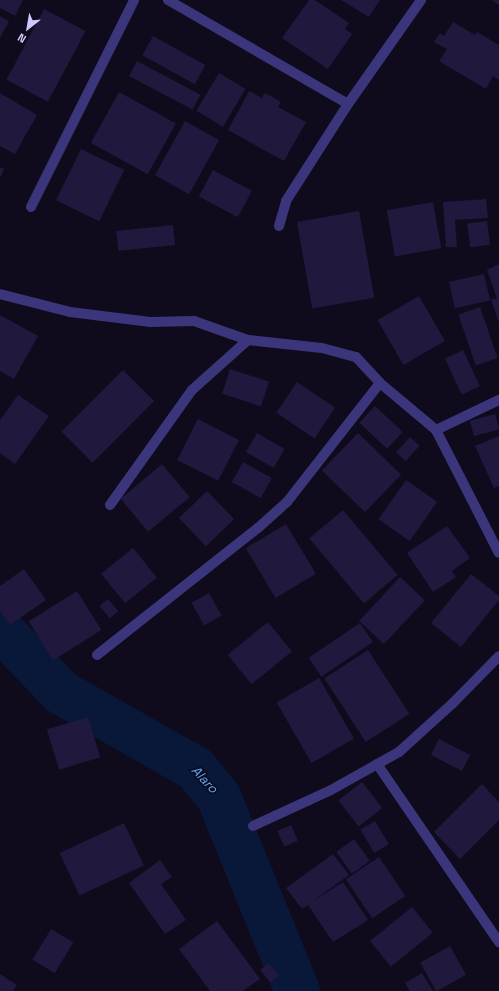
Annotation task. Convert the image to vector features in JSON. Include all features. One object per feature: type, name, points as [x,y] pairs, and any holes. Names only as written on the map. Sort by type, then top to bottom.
[{"type":"street","points":[[31,207],[134,0]]},
{"type":"street","points":[[168,0],[348,104]]},
{"type":"street","points":[[279,226],[286,201],[348,104],[421,0]]},
{"type":"street","points":[[0,294],[70,312],[150,322],[194,321],[248,340],[322,348],[356,357],[380,383],[436,430],[499,553]]},
{"type":"street","points":[[110,504],[192,390],[248,340]]},
{"type":"street","points":[[97,655],[258,528],[287,502],[380,383]]},
{"type":"street","points":[[436,430],[499,400]]},
{"type":"street","points":[[253,826],[331,790],[399,752],[452,704],[499,656]]},
{"type":"street","points":[[377,764],[499,942]]},
{"type":"building","points":[[0,0],[23,0],[15,16],[0,8]]},
{"type":"building","points":[[309,0],[315,0],[349,23],[345,29],[352,34],[328,69],[282,38]]},
{"type":"building","points":[[341,0],[380,0],[369,17]]},
{"type":"building","points":[[492,0],[499,0],[499,5]]},
{"type":"building","points":[[44,9],[85,31],[48,102],[6,80]]},
{"type":"building","points":[[0,16],[9,21],[0,38]]},
{"type":"building","points":[[453,22],[475,35],[477,32],[499,45],[499,80],[493,76],[486,89],[439,61],[447,49],[434,42],[440,33],[444,36]]},
{"type":"building","points":[[153,36],[205,65],[195,84],[142,55]]},
{"type":"building","points":[[137,61],[201,95],[193,110],[129,76]]},
{"type":"building","points":[[219,73],[246,89],[223,127],[196,111]]},
{"type":"building","points":[[249,91],[262,98],[265,93],[281,102],[278,107],[306,122],[284,161],[228,130]]},
{"type":"building","points":[[119,92],[176,124],[148,174],[91,143]]},
{"type":"building","points":[[0,93],[37,115],[15,154],[0,146]]},
{"type":"building","points":[[185,121],[219,140],[189,194],[155,175]]},
{"type":"building","points":[[81,149],[124,170],[99,221],[56,200]]},
{"type":"building","points":[[0,167],[4,169],[0,178]]},
{"type":"building","points":[[213,170],[252,191],[238,217],[199,196]]},
{"type":"building","points":[[486,199],[488,218],[455,220],[457,247],[446,247],[443,202]]},
{"type":"building","points":[[433,202],[441,248],[395,256],[387,210]]},
{"type":"building","points":[[359,211],[374,298],[312,309],[297,222]]},
{"type":"building","points":[[487,221],[490,245],[470,247],[467,223]]},
{"type":"building","points":[[173,225],[175,245],[118,251],[116,231]]},
{"type":"building","points":[[499,264],[499,323],[491,299],[497,299],[487,270]]},
{"type":"building","points":[[484,274],[490,300],[455,308],[449,282]]},
{"type":"building","points":[[419,296],[445,341],[403,365],[377,320]]},
{"type":"building","points":[[480,307],[498,358],[476,366],[458,314]]},
{"type":"building","points":[[0,315],[38,336],[14,379],[0,371]]},
{"type":"building","points":[[463,350],[480,386],[462,395],[445,358]]},
{"type":"building","points":[[230,369],[269,382],[261,406],[222,394]]},
{"type":"building","points":[[123,370],[154,401],[93,463],[61,432]]},
{"type":"building","points":[[297,382],[335,408],[314,438],[276,413]]},
{"type":"building","points":[[18,395],[49,416],[15,464],[0,453],[0,420]]},
{"type":"building","points":[[375,406],[403,432],[387,449],[359,423]]},
{"type":"building","points":[[495,414],[499,429],[474,436],[470,421]]},
{"type":"building","points":[[198,419],[239,440],[218,481],[177,460]]},
{"type":"building","points":[[257,433],[285,449],[274,468],[246,452]]},
{"type":"building","points":[[358,433],[401,475],[365,512],[322,470]]},
{"type":"building","points":[[499,436],[499,486],[494,488],[475,446]]},
{"type":"building","points":[[410,437],[420,446],[406,461],[396,453]]},
{"type":"building","points":[[243,462],[272,478],[261,498],[232,482]]},
{"type":"building","points":[[162,464],[190,497],[148,532],[121,499]]},
{"type":"building","points":[[406,480],[437,502],[410,541],[378,519]]},
{"type":"building","points":[[207,491],[234,519],[206,546],[179,518]]},
{"type":"building","points":[[343,510],[398,575],[364,603],[309,538]]},
{"type":"building","points":[[286,524],[316,574],[276,598],[246,548]]},
{"type":"building","points":[[447,526],[470,558],[452,571],[456,577],[433,592],[407,553]]},
{"type":"building","points":[[133,548],[157,578],[125,603],[101,574]]},
{"type":"building","points":[[24,569],[46,600],[10,625],[0,611],[0,586]]},
{"type":"building","points":[[471,574],[499,596],[499,600],[461,647],[431,623]]},
{"type":"building","points":[[400,577],[425,600],[384,644],[359,621]]},
{"type":"building","points":[[77,591],[101,630],[53,660],[29,621]]},
{"type":"building","points":[[209,593],[222,616],[204,625],[192,603]]},
{"type":"building","points":[[108,599],[118,611],[110,618],[100,606]]},
{"type":"building","points":[[268,622],[292,652],[252,684],[228,655]]},
{"type":"building","points":[[360,623],[373,642],[321,677],[309,658]]},
{"type":"building","points":[[368,650],[409,714],[366,742],[324,678]]},
{"type":"building","points":[[319,678],[354,739],[312,763],[277,702]]},
{"type":"building","points":[[88,717],[100,757],[59,770],[47,730]]},
{"type":"building","points":[[439,739],[470,755],[462,771],[431,755]]},
{"type":"building","points":[[362,782],[382,808],[359,826],[338,800]]},
{"type":"building","points":[[482,784],[499,802],[499,820],[460,859],[434,832]]},
{"type":"building","points":[[375,821],[389,844],[374,853],[360,830]]},
{"type":"building","points":[[124,823],[144,866],[80,896],[60,853]]},
{"type":"building","points":[[291,825],[298,841],[284,847],[277,831]]},
{"type":"building","points":[[354,839],[370,861],[352,874],[336,852]]},
{"type":"building","points":[[333,854],[349,875],[313,901],[343,882],[368,920],[333,942],[308,905],[302,909],[286,888]]},
{"type":"building","points":[[379,857],[405,896],[372,918],[346,879]]},
{"type":"building","points":[[160,860],[172,877],[161,884],[186,920],[165,934],[129,883]]},
{"type":"building","points":[[412,907],[433,933],[391,967],[370,941]]},
{"type":"building","points":[[217,921],[260,979],[243,991],[210,991],[179,949]]},
{"type":"building","points":[[51,929],[73,942],[55,973],[32,960]]},
{"type":"building","points":[[450,946],[466,975],[436,991],[420,962]]},
{"type":"building","points":[[269,963],[279,976],[270,982],[260,970]]},
{"type":"building","points":[[422,973],[433,991],[410,991],[405,983]]},
{"type":"building","points":[[0,974],[17,985],[13,991],[0,991]]},
{"type":"waterway","name":"Alaro","points":[[0,629],[61,692],[195,768],[218,796],[297,991]]}]
